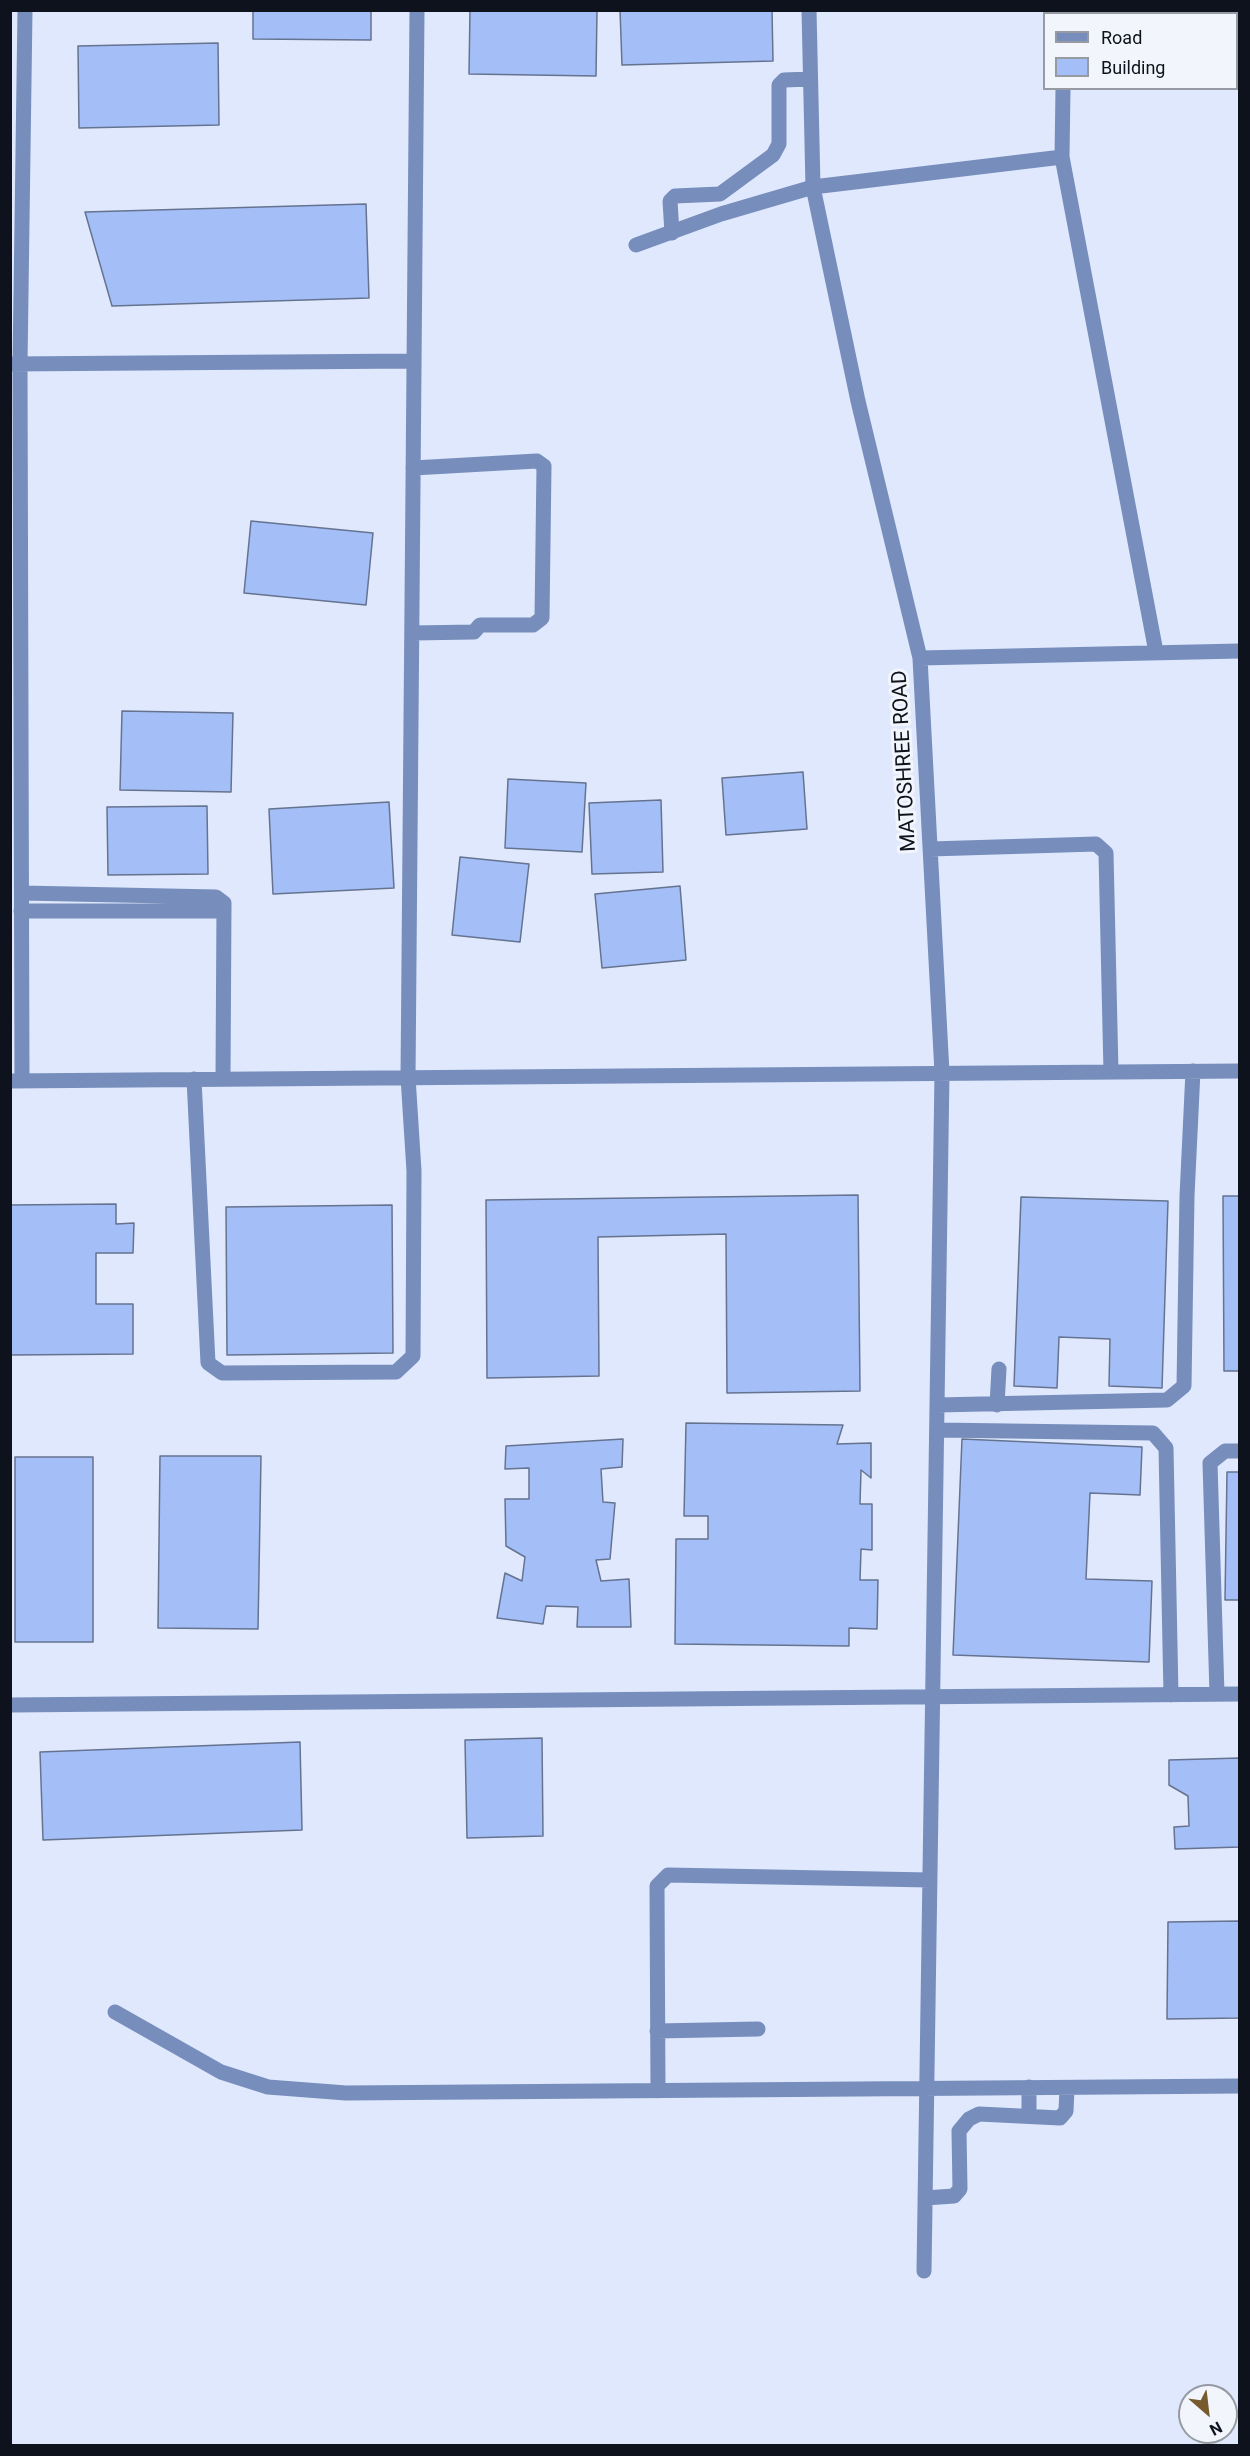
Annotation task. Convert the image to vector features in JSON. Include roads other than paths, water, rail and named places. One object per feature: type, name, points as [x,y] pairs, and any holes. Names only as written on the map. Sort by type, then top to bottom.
[{"type":"street","points":[[25,10],[15,364],[22,893],[16,1081],[1239,1071]]},
{"type":"street","points":[[194,1079],[208,1363],[222,1373],[396,1372],[413,1356],[414,1171],[408,1077],[417,10]]},
{"type":"street","points":[[809,10],[813,187],[858,401],[920,658]]},
{"type":"street","points":[[672,233],[670,201],[675,196],[720,194],[773,155],[779,144],[779,85],[784,80],[810,79]]},
{"type":"street","points":[[1063,90],[1062,157],[1156,652]]},
{"type":"street","points":[[636,245],[721,214],[813,187],[1062,157]]},
{"type":"street","points":[[15,364],[414,361]]},
{"type":"street","points":[[412,633],[474,632],[480,625],[533,625],[542,618],[544,466],[537,461],[413,468]]},
{"type":"street","name":"MATOSHREE ROAD","points":[[924,2271],[942,1073],[920,658],[1239,651]]},
{"type":"street","points":[[930,849],[1096,844],[1106,853],[1111,1072]]},
{"type":"street","points":[[22,893],[216,897],[224,903],[223,1078]]},
{"type":"street","points":[[21,911],[223,911]]},
{"type":"street","points":[[937,1405],[1167,1400],[1184,1386],[1187,1196],[1192,1071]]},
{"type":"street","points":[[997,1405],[999,1369]]},
{"type":"street","points":[[937,1430],[1153,1433],[1166,1448],[1171,1695]]},
{"type":"street","points":[[1217,1694],[1210,1463],[1225,1451],[1239,1451]]},
{"type":"street","points":[[10,1705],[1239,1694]]},
{"type":"street","points":[[658,2091],[657,1886],[668,1875],[930,1880]]},
{"type":"street","points":[[116,2012],[221,2072],[268,2088],[346,2093],[1239,2086]]},
{"type":"street","points":[[657,2031],[758,2030]]},
{"type":"street","points":[[985,2087],[987,2115]]},
{"type":"street","points":[[1029,2087],[1029,2116]]},
{"type":"street","points":[[925,2198],[954,2196],[960,2189],[959,2131],[969,2119],[979,2114],[1060,2118],[1066,2111],[1067,2088]]}]
